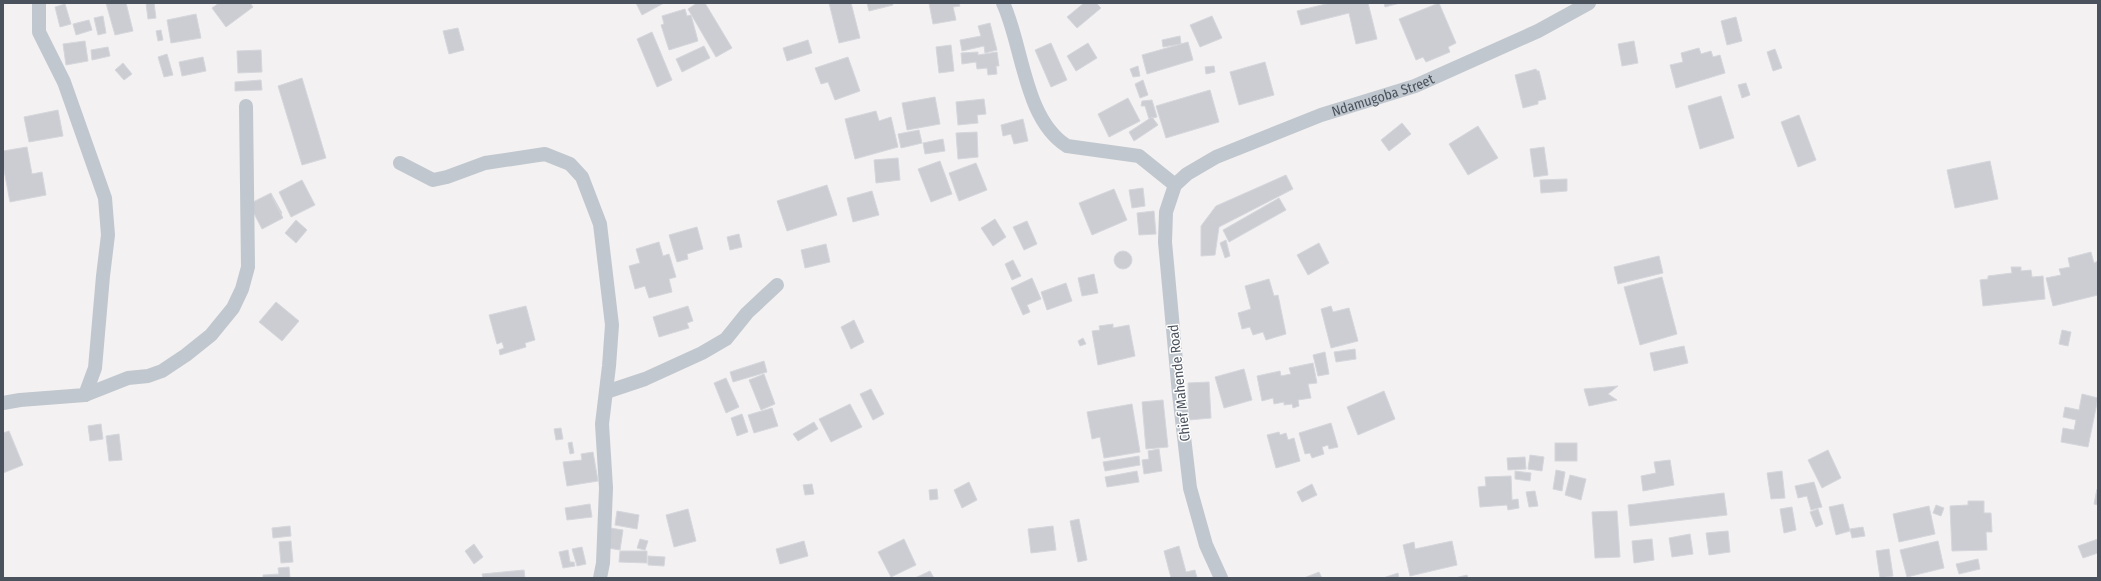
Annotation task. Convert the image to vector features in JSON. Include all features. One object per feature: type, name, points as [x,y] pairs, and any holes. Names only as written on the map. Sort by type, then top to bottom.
[{"type":"street","points":[[39,3],[39,32],[64,82],[105,198],[108,235],[102,284],[95,368],[85,395]]},
{"type":"street","points":[[1003,3],[1012,21],[1018,52],[1034,100],[1046,125],[1057,140],[1067,146],[1139,156],[1175,185]]},
{"type":"street","name":"Ndamugoba Street","points":[[1175,185],[1187,174],[1216,157],[1321,115],[1415,86],[1538,30],[1589,3]]},
{"type":"street","points":[[3,403],[20,400],[85,395],[128,378],[148,376],[162,371],[186,355],[211,335],[233,308],[242,289],[248,267],[246,106]]},
{"type":"street","points":[[400,163],[433,180],[447,177],[485,163],[545,154],[570,164],[582,177],[600,224],[605,255],[612,325],[602,424],[606,488],[603,562],[600,578]]},
{"type":"street","name":"Chief Mahende Road","points":[[1175,185],[1166,212],[1165,242],[1179,394],[1190,488],[1206,545],[1221,578]]},
{"type":"street","points":[[606,392],[645,379],[702,353],[726,339],[747,313],[777,285]]},
{"type":"building","points":[[106,3],[126,3],[133,31],[115,35]]},
{"type":"building","points":[[146,3],[154,3],[156,18],[148,19]]},
{"type":"building","points":[[219,3],[250,3],[253,7],[226,27],[212,8]]},
{"type":"building","points":[[636,3],[664,3],[642,15]]},
{"type":"building","points":[[697,3],[705,3],[732,48],[716,57],[688,9]]},
{"type":"building","points":[[829,3],[851,3],[860,38],[839,43]]},
{"type":"building","points":[[867,3],[892,3],[893,5],[869,11]]},
{"type":"building","points":[[929,3],[959,3],[960,6],[953,7],[956,20],[933,24]]},
{"type":"building","points":[[1084,3],[1096,3],[1101,8],[1077,28],[1067,17]]},
{"type":"building","points":[[1330,3],[1368,3],[1377,39],[1356,44],[1349,13],[1301,25],[1297,11]]},
{"type":"building","points":[[1384,3],[1400,3],[1385,7]]},
{"type":"building","points":[[1439,3],[1456,43],[1448,47],[1450,52],[1426,62],[1423,57],[1416,60],[1399,19]]},
{"type":"building","points":[[65,4],[71,24],[60,27],[55,7]]},
{"type":"building","points":[[685,9],[687,16],[691,15],[698,41],[669,50],[661,25],[664,24],[662,16]]},
{"type":"building","points":[[196,14],[201,38],[171,43],[167,20]]},
{"type":"building","points":[[103,16],[106,33],[98,35],[94,18]]},
{"type":"building","points":[[1212,16],[1222,38],[1200,47],[1190,25]]},
{"type":"building","points":[[1736,17],[1742,41],[1727,45],[1721,21]]},
{"type":"building","points":[[89,20],[92,30],[76,35],[73,24]]},
{"type":"building","points":[[990,23],[997,50],[985,53],[984,46],[962,51],[960,40],[981,36],[978,26]]},
{"type":"building","points":[[458,28],[464,50],[449,54],[443,31]]},
{"type":"building","points":[[161,30],[163,40],[158,41],[156,31]]},
{"type":"building","points":[[652,32],[672,80],[657,87],[637,39]]},
{"type":"building","points":[[1180,36],[1181,44],[1163,47],[1162,40]]},
{"type":"building","points":[[808,40],[812,53],[787,61],[783,48]]},
{"type":"building","points":[[85,41],[88,61],[66,65],[63,44]]},
{"type":"building","points":[[1634,41],[1638,63],[1622,66],[1618,44]]},
{"type":"building","points":[[1188,42],[1193,60],[1147,74],[1142,55]]},
{"type":"building","points":[[1051,43],[1067,80],[1051,87],[1035,50]]},
{"type":"building","points":[[1088,43],[1097,58],[1076,71],[1067,56]]},
{"type":"building","points":[[951,45],[954,71],[939,73],[936,47]]},
{"type":"building","points":[[704,46],[710,58],[682,72],[676,59]]},
{"type":"building","points":[[108,47],[110,56],[92,60],[91,50]]},
{"type":"building","points":[[1699,48],[1701,54],[1711,51],[1713,57],[1720,55],[1725,73],[1676,88],[1670,65],[1683,62],[1681,53]]},
{"type":"building","points":[[1775,49],[1782,68],[1773,71],[1767,52]]},
{"type":"building","points":[[261,50],[262,72],[238,73],[237,51]]},
{"type":"building","points":[[978,52],[978,55],[997,52],[999,66],[996,66],[997,74],[988,75],[987,68],[977,69],[976,62],[962,64],[961,53]]},
{"type":"building","points":[[167,54],[173,75],[164,77],[158,57]]},
{"type":"building","points":[[203,57],[206,71],[182,76],[179,62]]},
{"type":"building","points":[[848,57],[860,91],[835,100],[828,82],[821,84],[815,68]]},
{"type":"building","points":[[1265,62],[1274,95],[1239,105],[1230,72]]},
{"type":"building","points":[[123,63],[132,74],[124,80],[115,70]]},
{"type":"building","points":[[1138,66],[1140,76],[1133,77],[1130,69]]},
{"type":"building","points":[[1214,66],[1215,72],[1206,74],[1205,67]]},
{"type":"building","points":[[1536,69],[1539,71],[1546,99],[1538,101],[1538,104],[1523,108],[1515,75]]},
{"type":"building","points":[[302,78],[326,158],[302,165],[278,86]]},
{"type":"building","points":[[261,80],[262,90],[235,91],[235,82]]},
{"type":"building","points":[[1143,80],[1148,95],[1140,98],[1135,84]]},
{"type":"building","points":[[1746,83],[1750,95],[1742,98],[1738,85]]},
{"type":"building","points":[[1210,90],[1219,122],[1166,138],[1156,106]]},
{"type":"building","points":[[1721,96],[1734,138],[1700,149],[1688,106]]},
{"type":"building","points":[[935,97],[940,124],[907,130],[902,103]]},
{"type":"building","points":[[1128,98],[1140,121],[1109,137],[1098,114]]},
{"type":"building","points":[[984,99],[986,114],[977,115],[978,123],[958,125],[956,102]]},
{"type":"building","points":[[1152,100],[1157,117],[1149,119],[1145,106],[1141,106],[1142,101]]},
{"type":"building","points":[[58,110],[63,136],[29,142],[24,117]]},
{"type":"building","points":[[876,111],[879,121],[891,117],[898,147],[855,159],[845,119]]},
{"type":"building","points":[[1799,115],[1816,160],[1798,167],[1781,122]]},
{"type":"building","points":[[1152,117],[1158,125],[1134,141],[1129,132]]},
{"type":"building","points":[[1023,119],[1028,141],[1014,144],[1011,134],[1003,136],[1001,125]]},
{"type":"building","points":[[1402,123],[1411,134],[1389,151],[1381,140]]},
{"type":"building","points":[[1478,126],[1498,158],[1468,175],[1449,144]]},
{"type":"building","points":[[919,130],[922,143],[901,148],[898,134]]},
{"type":"building","points":[[977,132],[978,157],[958,159],[956,133]]},
{"type":"building","points":[[943,139],[945,151],[925,154],[923,143]]},
{"type":"building","points":[[27,147],[32,174],[42,172],[46,195],[10,202],[3,165],[3,151]]},
{"type":"building","points":[[1544,147],[1548,175],[1534,177],[1530,149]]},
{"type":"building","points":[[898,158],[900,180],[876,183],[874,160]]},
{"type":"building","points":[[940,161],[952,194],[931,202],[918,169]]},
{"type":"building","points":[[1990,161],[1998,199],[1955,208],[1947,170]]},
{"type":"building","points":[[976,163],[987,190],[959,201],[949,173]]},
{"type":"building","points":[[1286,175],[1293,189],[1219,227],[1215,255],[1201,256],[1201,226],[1216,206]]},
{"type":"building","points":[[1567,179],[1567,191],[1541,193],[1540,180]]},
{"type":"building","points":[[302,180],[315,205],[291,217],[279,192]]},
{"type":"building","points":[[827,185],[837,215],[787,231],[777,201]]},
{"type":"building","points":[[1143,188],[1145,206],[1132,208],[1129,190]]},
{"type":"building","points":[[1114,189],[1127,220],[1092,235],[1079,203]]},
{"type":"building","points":[[872,191],[879,215],[853,222],[847,198]]},
{"type":"building","points":[[271,193],[283,218],[262,229],[249,204]]},
{"type":"building","points":[[272,197],[282,213],[281,214]]},
{"type":"building","points":[[1279,198],[1286,210],[1229,242],[1223,230]]},
{"type":"building","points":[[1154,211],[1156,234],[1139,235],[1137,213]]},
{"type":"building","points":[[995,219],[1006,237],[993,246],[981,228]]},
{"type":"building","points":[[296,220],[307,230],[296,243],[285,233]]},
{"type":"building","points":[[1027,221],[1037,244],[1024,250],[1013,227]]},
{"type":"building","points":[[697,227],[703,249],[687,254],[688,259],[677,262],[669,235]]},
{"type":"building","points":[[739,234],[742,247],[730,250],[727,237]]},
{"type":"building","points":[[1226,240],[1230,256],[1225,258],[1220,243]]},
{"type":"building","points":[[659,242],[663,256],[669,254],[676,277],[669,279],[672,292],[649,298],[645,286],[635,289],[629,266],[640,263],[636,249]]},
{"type":"building","points":[[1319,243],[1329,263],[1308,275],[1297,255]]},
{"type":"building","points":[[826,244],[830,262],[805,268],[801,250]]},
{"type":"building","points":[[1123,251],[1129,254],[1132,260],[1129,266],[1123,269],[1117,266],[1114,260],[1117,254]]},
{"type":"building","points":[[2091,252],[2094,263],[2098,261],[2098,295],[2053,306],[2046,278],[2061,275],[2059,269],[2070,267],[2068,258]]},
{"type":"building","points":[[1659,256],[1663,273],[1618,284],[1614,267]]},
{"type":"building","points":[[1013,260],[1021,276],[1012,280],[1005,264]]},
{"type":"building","points":[[2011,267],[2021,267],[2021,271],[2031,270],[2032,277],[2043,276],[2045,299],[1983,306],[1980,280],[1988,279],[1988,276],[2012,273]]},
{"type":"building","points":[[1094,274],[1098,293],[1082,296],[1078,278]]},
{"type":"building","points":[[1662,277],[1677,334],[1640,345],[1624,287]]},
{"type":"building","points":[[1032,278],[1041,299],[1027,305],[1030,312],[1023,315],[1011,288]]},
{"type":"building","points":[[1269,279],[1274,296],[1278,295],[1286,334],[1266,340],[1263,332],[1253,335],[1250,327],[1242,329],[1238,313],[1251,309],[1245,286]]},
{"type":"building","points":[[1066,283],[1072,301],[1047,310],[1041,292]]},
{"type":"building","points":[[276,302],[299,321],[282,341],[259,322]]},
{"type":"building","points":[[526,306],[535,340],[525,343],[526,347],[500,355],[499,350],[504,348],[502,342],[497,344],[489,315]]},
{"type":"building","points":[[688,306],[693,321],[687,323],[689,328],[659,337],[653,317]]},
{"type":"building","points":[[1331,306],[1333,312],[1349,308],[1358,341],[1331,348],[1321,309]]},
{"type":"building","points":[[854,320],[864,342],[851,349],[841,327]]},
{"type":"building","points":[[1113,324],[1113,328],[1129,325],[1135,356],[1098,365],[1092,331],[1100,330],[1099,326]]},
{"type":"building","points":[[2062,330],[2071,332],[2068,346],[2059,344]]},
{"type":"building","points":[[1083,338],[1086,344],[1080,346],[1078,341]]},
{"type":"building","points":[[1684,346],[1688,363],[1654,371],[1650,353]]},
{"type":"building","points":[[1355,349],[1356,359],[1336,362],[1334,352]]},
{"type":"building","points":[[1325,352],[1329,374],[1318,376],[1313,355]]},
{"type":"building","points":[[764,361],[767,372],[733,382],[730,372]]},
{"type":"building","points":[[1313,363],[1317,383],[1308,384],[1311,398],[1298,400],[1299,406],[1293,408],[1292,404],[1284,405],[1284,402],[1274,404],[1273,398],[1262,401],[1257,376],[1280,371],[1281,376],[1291,374],[1289,368]]},
{"type":"building","points":[[1244,369],[1252,400],[1224,408],[1215,377]]},
{"type":"building","points":[[764,374],[775,404],[761,410],[749,380]]},
{"type":"building","points":[[726,378],[739,407],[726,413],[714,383]]},
{"type":"building","points":[[1209,382],[1211,418],[1189,420],[1188,383]]},
{"type":"building","points":[[1618,386],[1608,394],[1617,400],[1589,406],[1584,389]]},
{"type":"building","points":[[871,389],[884,414],[873,420],[860,394]]},
{"type":"building","points":[[1384,391],[1395,419],[1358,435],[1347,407]]},
{"type":"building","points":[[2082,394],[2098,398],[2088,447],[2061,442],[2063,428],[2074,430],[2076,420],[2063,417],[2065,407],[2079,410]]},
{"type":"building","points":[[1163,400],[1168,447],[1146,449],[1142,402]]},
{"type":"building","points":[[850,404],[862,427],[831,442],[819,419]]},
{"type":"building","points":[[1132,404],[1140,452],[1104,458],[1100,437],[1092,439],[1087,412]]},
{"type":"building","points":[[772,408],[778,426],[754,433],[748,415]]},
{"type":"building","points":[[742,414],[748,432],[737,436],[731,418]]},
{"type":"building","points":[[814,422],[818,429],[798,441],[793,434]]},
{"type":"building","points":[[1331,423],[1338,447],[1329,449],[1328,445],[1322,447],[1324,454],[1312,458],[1310,453],[1305,454],[1299,433]]},
{"type":"building","points":[[101,424],[103,439],[90,441],[88,426]]},
{"type":"building","points":[[561,428],[563,439],[556,440],[554,429]]},
{"type":"building","points":[[9,431],[23,465],[3,473],[3,433]]},
{"type":"building","points":[[1279,432],[1280,435],[1286,433],[1288,440],[1294,438],[1300,461],[1276,468],[1267,435]]},
{"type":"building","points":[[119,434],[122,460],[109,461],[106,436]]},
{"type":"building","points":[[572,442],[574,453],[570,454],[568,443]]},
{"type":"building","points":[[1555,443],[1577,443],[1577,461],[1555,461]]},
{"type":"building","points":[[1159,449],[1162,471],[1144,474],[1142,460],[1149,459],[1148,451]]},
{"type":"building","points":[[1828,450],[1841,478],[1822,488],[1808,460]]},
{"type":"building","points":[[593,452],[598,481],[567,486],[563,462],[582,460],[581,454]]},
{"type":"building","points":[[1530,455],[1544,457],[1542,471],[1528,469]]},
{"type":"building","points":[[1139,456],[1140,465],[1105,471],[1103,462]]},
{"type":"building","points":[[1525,457],[1526,469],[1508,470],[1507,458]]},
{"type":"building","points":[[1670,460],[1674,485],[1643,491],[1641,476],[1656,473],[1654,462]]},
{"type":"building","points":[[1556,470],[1565,472],[1562,491],[1553,489]]},
{"type":"building","points":[[1137,471],[1139,482],[1107,487],[1105,477]]},
{"type":"building","points":[[1515,471],[1531,473],[1530,481],[1515,479]]},
{"type":"building","points":[[1782,471],[1785,498],[1771,499],[1767,473]]},
{"type":"building","points":[[1570,475],[1586,479],[1581,500],[1565,495]]},
{"type":"building","points":[[1511,476],[1512,500],[1518,499],[1519,508],[1508,510],[1507,505],[1480,507],[1478,487],[1486,486],[1485,477]]},
{"type":"building","points":[[969,482],[977,500],[962,508],[954,490]]},
{"type":"building","points":[[1814,482],[1822,507],[1811,510],[1807,496],[1798,498],[1795,486]]},
{"type":"building","points":[[812,484],[814,494],[805,495],[803,485]]},
{"type":"building","points":[[1312,484],[1317,495],[1302,502],[1297,492]]},
{"type":"building","points":[[937,489],[938,499],[930,500],[929,490]]},
{"type":"building","points":[[2098,489],[2098,505],[2094,504]]},
{"type":"building","points":[[1535,491],[1538,506],[1529,507],[1526,492]]},
{"type":"building","points":[[1724,493],[1727,515],[1630,526],[1628,505]]},
{"type":"building","points":[[1968,501],[1984,501],[1984,513],[1991,513],[1992,532],[1986,532],[1987,550],[1952,551],[1950,506],[1968,505]]},
{"type":"building","points":[[590,504],[592,517],[567,520],[565,508]]},
{"type":"building","points":[[1843,504],[1850,531],[1836,535],[1829,507]]},
{"type":"building","points":[[1936,505],[1944,508],[1941,516],[1933,513]]},
{"type":"building","points":[[1929,506],[1935,534],[1899,542],[1893,514]]},
{"type":"building","points":[[1792,507],[1796,530],[1784,533],[1780,509]]},
{"type":"building","points":[[688,509],[696,541],[674,547],[666,515]]},
{"type":"building","points":[[1818,509],[1823,524],[1816,527],[1810,512]]},
{"type":"building","points":[[617,511],[639,515],[637,529],[615,525]]},
{"type":"building","points":[[1617,511],[1620,557],[1595,558],[1592,512]]},
{"type":"building","points":[[1079,519],[1087,560],[1078,562],[1070,521]]},
{"type":"building","points":[[290,526],[291,536],[273,538],[272,528]]},
{"type":"building","points":[[1053,526],[1056,550],[1031,553],[1028,529]]},
{"type":"building","points":[[1863,527],[1865,536],[1852,538],[1850,529]]},
{"type":"building","points":[[610,528],[623,530],[620,550],[608,548]]},
{"type":"building","points":[[1728,531],[1730,552],[1709,555],[1706,533]]},
{"type":"building","points":[[1690,534],[1693,554],[1672,557],[1669,538]]},
{"type":"building","points":[[640,539],[648,541],[645,550],[637,548]]},
{"type":"building","points":[[904,539],[916,565],[891,577],[878,552]]},
{"type":"building","points":[[1652,539],[1654,560],[1634,563],[1632,541]]},
{"type":"building","points":[[2098,539],[2098,553],[2083,558],[2078,546]]},
{"type":"building","points":[[291,541],[293,562],[281,563],[279,542]]},
{"type":"building","points":[[804,541],[808,556],[780,564],[776,549]]},
{"type":"building","points":[[1452,541],[1457,565],[1410,576],[1403,545],[1414,542],[1415,549]]},
{"type":"building","points":[[1938,541],[1944,568],[1907,577],[1900,550]]},
{"type":"building","points":[[474,544],[483,557],[474,564],[465,551]]},
{"type":"building","points":[[1179,546],[1186,572],[1195,570],[1197,578],[1171,578],[1164,551]]},
{"type":"building","points":[[582,547],[586,564],[577,566],[572,549]]},
{"type":"building","points":[[1889,549],[1893,576],[1880,578],[1876,551]]},
{"type":"building","points":[[568,550],[570,562],[574,562],[575,566],[563,568],[559,552]]},
{"type":"building","points":[[620,551],[647,551],[647,563],[619,562]]},
{"type":"building","points":[[648,556],[665,557],[664,566],[648,565]]},
{"type":"building","points":[[1978,559],[1980,569],[1959,574],[1956,564]]},
{"type":"building","points":[[289,567],[290,578],[263,578],[263,575],[279,574],[278,568]]},
{"type":"building","points":[[524,570],[525,578],[483,578],[482,574]]},
{"type":"building","points":[[930,571],[934,578],[915,578]]},
{"type":"building","points":[[1319,572],[1322,578],[1304,578]]},
{"type":"building","points":[[1398,573],[1399,578],[1383,578]]},
{"type":"building","points":[[1467,575],[1468,578],[1455,578]]}]
